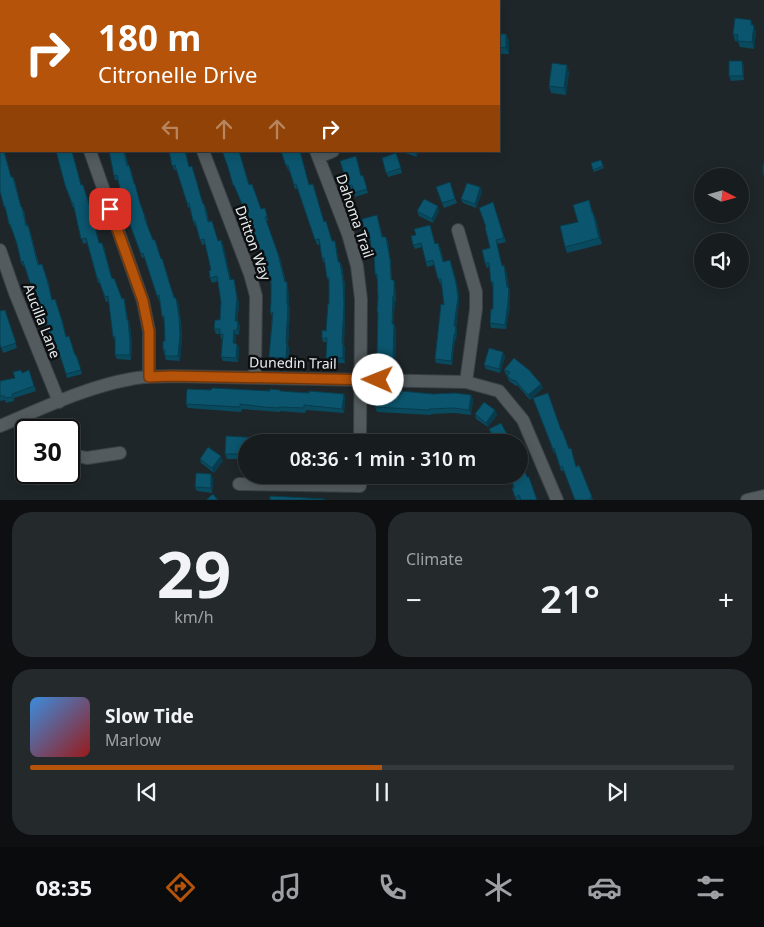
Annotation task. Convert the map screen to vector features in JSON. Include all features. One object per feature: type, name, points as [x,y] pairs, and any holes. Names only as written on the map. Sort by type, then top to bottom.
[{"type":"street","points":[[90,152],[143,301],[149,331],[149,377]]},
{"type":"street","name":"Dritton Way","points":[[203,152],[250,274],[256,296],[255,377]]},
{"type":"street","name":"Dahoma Trail","points":[[317,154],[348,234],[357,266],[361,298],[360,434]]},
{"type":"street","points":[[458,230],[476,292],[476,309],[466,382]]},
{"type":"street","name":"Aucilla Lane","points":[[1,255],[58,402]]},
{"type":"street","name":"Dunedin Trail","points":[[0,426],[58,402],[132,378],[170,376],[255,377],[466,382],[499,391],[523,420],[557,500]]},
{"type":"street","points":[[80,457],[86,458],[120,453]]},
{"type":"street","points":[[239,484],[360,486],[360,484]]},
{"type":"street","points":[[747,500],[764,496]]},
{"type":"building","points":[[735,18],[751,20],[751,25],[754,25],[752,42],[737,41],[738,35],[733,34]]},
{"type":"building","points":[[500,34],[506,34],[506,48],[500,47]]},
{"type":"building","points":[[729,61],[742,61],[743,76],[729,76]]},
{"type":"building","points":[[552,63],[567,65],[564,88],[549,86]]},
{"type":"building","points":[[0,152],[4,152],[22,207],[26,226],[28,225],[38,265],[42,264],[52,300],[55,299],[66,337],[69,336],[81,370],[66,374],[58,349],[55,351],[46,319],[38,299],[36,300],[32,283],[30,283],[23,261],[21,262],[0,191]]},
{"type":"building","points":[[56,152],[72,152],[81,185],[83,185],[90,207],[99,243],[102,243],[112,279],[114,278],[122,299],[124,298],[128,320],[130,355],[115,355],[115,336],[113,337],[108,296],[105,297],[97,278],[86,238],[81,239],[73,203],[65,185]]},
{"type":"building","points":[[109,152],[124,152],[144,217],[162,258],[174,298],[176,298],[180,334],[178,356],[165,356],[165,350],[163,350],[163,341],[165,341],[164,316],[162,316],[159,295],[157,296],[143,253],[141,254],[129,222],[117,175],[114,176]]},
{"type":"building","points":[[169,152],[185,152],[189,167],[192,166],[208,222],[212,221],[218,241],[221,240],[230,280],[234,279],[237,299],[235,321],[238,321],[237,330],[234,330],[233,343],[237,344],[236,358],[221,357],[223,334],[220,334],[220,329],[214,329],[215,320],[220,320],[221,302],[217,276],[210,278],[209,271],[211,270],[204,239],[200,240],[175,165],[172,166]]},
{"type":"building","points":[[222,152],[239,152],[249,185],[252,184],[261,209],[265,208],[267,216],[265,217],[278,254],[285,282],[287,282],[286,358],[269,357],[273,312],[270,312],[271,277],[268,278],[255,234],[252,235],[243,204],[233,185]]},
{"type":"building","points":[[281,152],[300,152],[309,185],[313,184],[324,222],[326,221],[332,241],[335,241],[343,281],[343,358],[326,358],[327,338],[322,338],[322,330],[326,331],[329,278],[327,278],[319,239],[315,240],[296,184],[294,185],[288,165],[286,166]]},
{"type":"building","points":[[396,153],[401,168],[386,173],[382,158]]},
{"type":"building","points":[[356,156],[361,176],[363,175],[367,189],[354,193],[352,185],[348,186],[340,161]]},
{"type":"building","points":[[601,160],[603,166],[593,170],[591,163]]},
{"type":"building","points":[[450,182],[455,199],[442,203],[436,187]]},
{"type":"building","points":[[467,183],[480,187],[475,204],[461,199]]},
{"type":"building","points":[[424,199],[438,206],[432,219],[417,211]]},
{"type":"building","points":[[589,200],[599,238],[565,247],[560,226],[578,222],[573,205]]},
{"type":"building","points":[[493,202],[504,238],[496,240],[502,266],[504,265],[507,287],[509,288],[505,325],[490,323],[491,309],[493,309],[493,282],[491,282],[489,263],[485,263],[482,250],[490,248],[486,227],[479,208]]},
{"type":"building","points":[[377,215],[382,237],[386,237],[391,280],[394,280],[393,360],[379,359],[379,354],[377,354],[377,274],[375,274],[374,253],[372,254],[369,232],[365,233],[362,219]]},
{"type":"building","points":[[430,225],[435,244],[438,243],[443,262],[450,260],[456,283],[458,297],[451,361],[435,359],[441,304],[444,305],[441,279],[438,279],[433,260],[426,262],[421,243],[413,245],[411,236],[416,235],[414,229]]},
{"type":"building","points":[[5,310],[16,343],[1,348],[0,311]]},
{"type":"building","points":[[489,348],[503,352],[499,369],[484,365]]},
{"type":"building","points":[[514,358],[529,370],[541,384],[528,395],[515,380],[507,376],[510,372],[504,370]]},
{"type":"building","points":[[21,370],[22,373],[29,370],[34,386],[12,394],[13,397],[5,398],[0,396],[0,381],[15,378],[13,372]]},
{"type":"building","points":[[212,388],[270,391],[270,389],[344,394],[342,409],[304,405],[304,408],[279,408],[240,404],[240,407],[186,404],[187,389],[211,390]]},
{"type":"building","points":[[401,391],[471,395],[469,410],[375,407],[376,392],[401,394]]},
{"type":"building","points":[[548,393],[561,430],[569,449],[571,448],[576,467],[579,465],[592,497],[590,498],[591,500],[575,500],[562,466],[560,467],[533,398]]},
{"type":"building","points":[[484,402],[495,410],[486,423],[475,414]]},
{"type":"building","points":[[501,423],[507,434],[492,434],[489,429]]},
{"type":"building","points":[[226,436],[238,437],[238,454],[225,454]]},
{"type":"building","points":[[208,447],[221,456],[212,468],[200,459]]},
{"type":"building","points":[[196,473],[211,474],[211,488],[195,487]]},
{"type":"building","points":[[529,477],[537,500],[521,500],[519,495],[515,497],[512,488],[514,488],[513,484],[528,484]]},
{"type":"building","points":[[213,494],[218,500],[206,500]]},
{"type":"building","points":[[270,496],[325,499],[270,500]]},
{"type":"route","points":[[110,209],[143,301],[149,331],[149,377],[378,380]]}]
